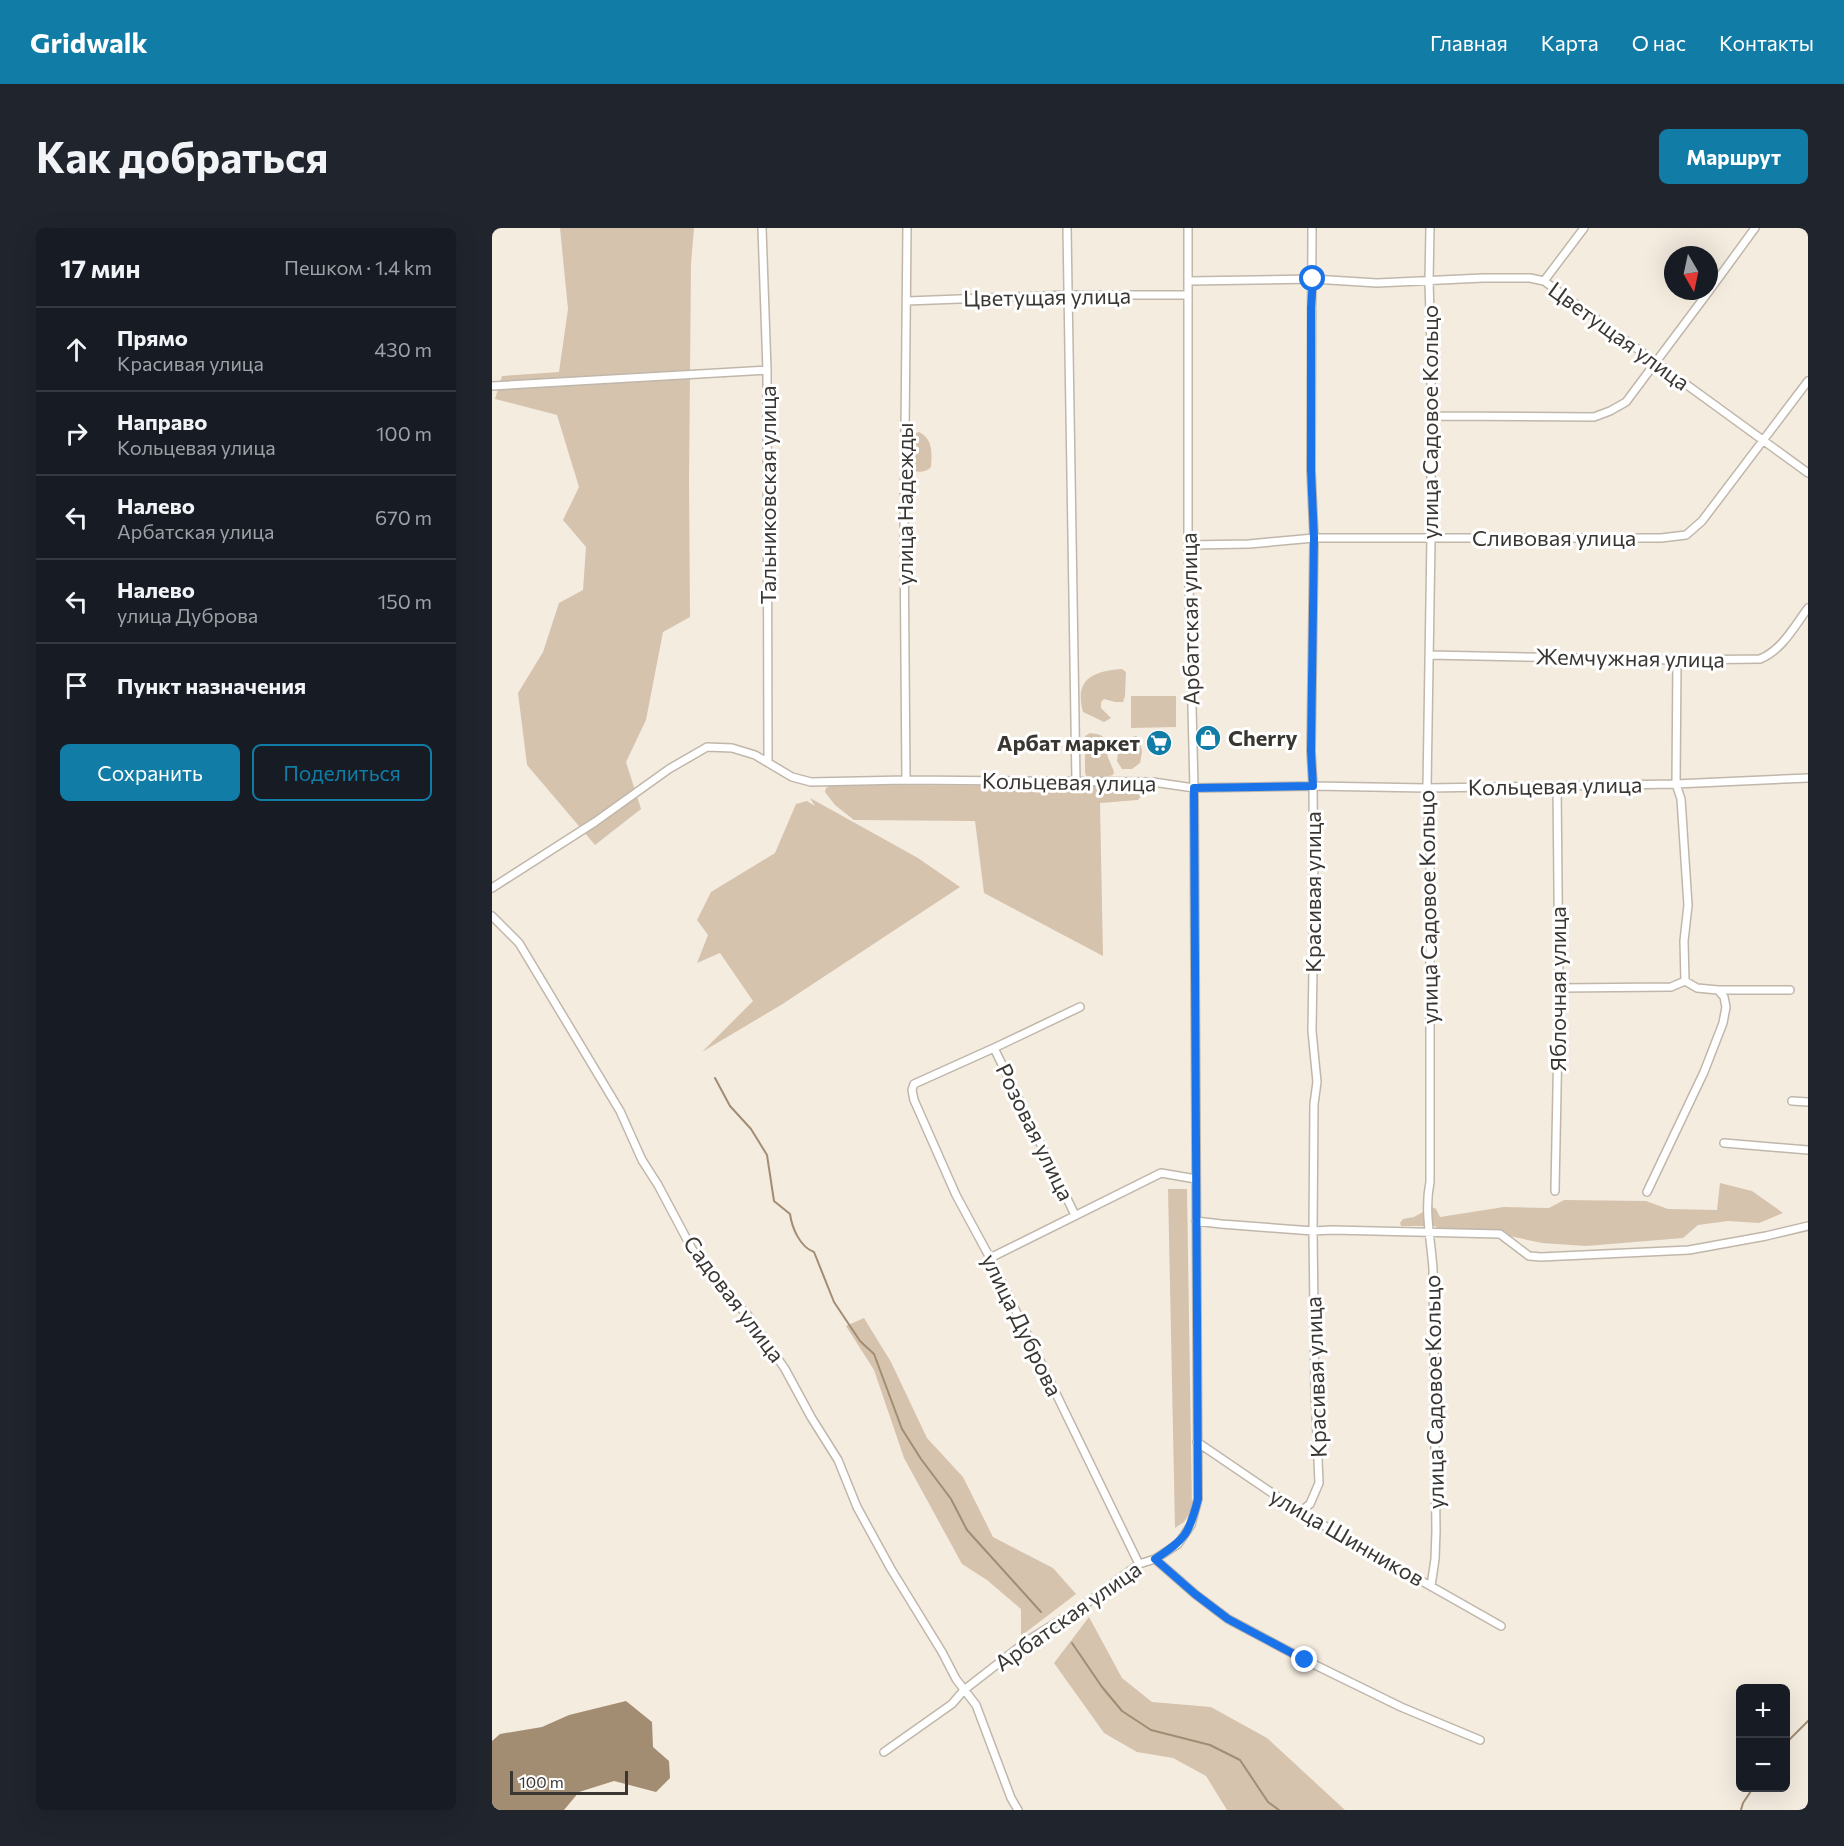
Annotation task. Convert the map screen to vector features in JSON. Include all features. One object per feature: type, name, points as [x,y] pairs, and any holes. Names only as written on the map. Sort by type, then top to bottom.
[{"type":"street","name":"Тальниковская улица","points":[[762,228],[768,370],[768,762]]},
{"type":"street","name":"улица Надежды","points":[[906,780],[904,535],[907,228]]},
{"type":"street","points":[[1067,228],[1076,781]]},
{"type":"street","name":"Арбатская улица","points":[[884,1752],[952,1704],[964,1690],[1027,1641],[1083,1606],[1139,1564],[1155,1559],[1178,1544],[1191,1525],[1198,1499],[1194,788],[1188,545],[1188,228]]},
{"type":"street","name":"Красивая улица","points":[[1300,1512],[1310,1504],[1319,1483],[1312,1231],[1314,1104],[1317,1082],[1312,1031],[1314,906],[1311,751],[1314,538],[1311,470],[1312,228]]},
{"type":"street","name":"улица Садовое Кольцо","points":[[1430,228],[1432,416],[1427,788],[1430,881],[1430,1182],[1427,1196],[1428,1232],[1433,1269],[1436,1496],[1435,1559],[1431,1586]]},
{"type":"street","points":[[1544,281],[1584,228]]},
{"type":"street","points":[[1718,279],[1755,228]]},
{"type":"street","name":"Цветущая улица","points":[[1189,281],[1313,279],[1377,283],[1483,278],[1530,278],[1544,281],[1808,473]]},
{"type":"street","name":"Цветущая улица","points":[[907,301],[1068,295],[1188,295]]},
{"type":"street","points":[[1432,416],[1594,417],[1610,411],[1626,402],[1702,300]]},
{"type":"street","points":[[492,386],[768,370]]},
{"type":"street","name":"Сливовая улица","points":[[1188,545],[1249,544],[1314,538],[1661,538],[1686,535],[1702,522],[1808,381]]},
{"type":"street","name":"Жемчужная улица","points":[[1429,655],[1677,660],[1760,659],[1779,648],[1808,608]]},
{"type":"street","points":[[1677,660],[1676,784],[1681,799],[1688,905],[1683,941],[1685,981]]},
{"type":"street","name":"Кольцевая улица","points":[[492,888],[595,822],[669,769],[707,747],[732,748],[755,755],[792,777],[811,782],[1076,781],[1153,782],[1194,788],[1313,786],[1427,788],[1676,784],[1808,778]]},
{"type":"street","name":"Яблочная улица","points":[[1556,1191],[1559,988],[1557,786]]},
{"type":"street","name":"Садовая улица","points":[[492,916],[519,943],[620,1111],[642,1160],[692,1249],[726,1295],[747,1314],[785,1369],[838,1460],[857,1507],[891,1569],[964,1690],[980,1711],[1011,1798],[1018,1810]]},
{"type":"street","points":[[1559,988],[1671,987],[1685,981]]},
{"type":"street","points":[[1685,981],[1697,988],[1718,990],[1790,990]]},
{"type":"street","points":[[1647,1191],[1704,1072],[1723,1023],[1726,1007],[1724,997],[1718,990]]},
{"type":"street","points":[[994,1048],[1080,1006]]},
{"type":"street","name":"улица Дуброва","points":[[994,1048],[914,1084],[912,1090],[914,1100],[956,1195],[990,1258],[1139,1564]]},
{"type":"street","name":"Розовая улица","points":[[994,1048],[1075,1215]]},
{"type":"street","points":[[1792,1101],[1808,1102]]},
{"type":"street","points":[[1724,1143],[1808,1150]]},
{"type":"street","points":[[990,1258],[1161,1173],[1196,1179]]},
{"type":"street","points":[[1196,1221],[1312,1231],[1500,1234],[1529,1256],[1541,1257],[1689,1250],[1808,1226]]},
{"type":"street","name":"улица Шинников","points":[[1197,1442],[1300,1512],[1501,1626]]},
{"type":"street","points":[[1155,1559],[1228,1619],[1401,1707],[1480,1740]]},
{"type":"shaded area","points":[[560,228],[694,228],[691,264],[690,617],[663,632],[646,720],[626,762],[641,809],[595,845],[527,765],[518,693],[543,652],[559,603],[583,590],[586,547],[563,520],[579,487],[557,415],[495,399],[502,376],[559,372],[568,309]]},
{"type":"shaded area","points":[[919,432],[927,438],[931,452],[931,467],[921,472],[910,469],[912,434]]},
{"type":"shaded area","points":[[1122,669],[1126,672],[1123,702],[1104,699],[1101,702],[1101,708],[1111,718],[1104,722],[1083,712],[1081,692],[1088,679],[1102,672]]},
{"type":"shaded area","points":[[1131,696],[1176,696],[1176,727],[1131,728]]},
{"type":"shaded area","points":[[1090,733],[1104,738],[1113,775],[1101,778],[1086,776],[1085,736]]},
{"type":"shaded area","points":[[1136,736],[1140,739],[1142,752],[1140,763],[1132,769],[1122,769],[1117,761],[1118,752],[1128,748],[1128,738]]},
{"type":"shaded area","points":[[831,785],[1150,786],[1138,800],[1100,803],[1103,956],[984,893],[975,821],[854,820],[835,805],[825,792],[826,788]]},
{"type":"shaded area","points":[[810,798],[918,858],[960,887],[781,1005],[702,1052],[753,1001],[720,953],[697,963],[708,935],[697,920],[711,892],[775,853],[796,804],[807,801],[815,806]]},
{"type":"shaded area","points":[[1720,1183],[1752,1191],[1783,1213],[1759,1223],[1728,1221],[1698,1225],[1683,1238],[1586,1246],[1542,1243],[1500,1234],[1440,1230],[1435,1226],[1401,1226],[1400,1223],[1403,1219],[1414,1217],[1432,1207],[1436,1209],[1440,1217],[1504,1207],[1549,1208],[1564,1200],[1646,1201],[1668,1209],[1717,1210]]},
{"type":"shaded area","points":[[1168,1189],[1187,1189],[1192,1510],[1184,1522],[1175,1528]]},
{"type":"shaded area","points":[[864,1318],[891,1362],[927,1438],[963,1477],[993,1537],[1053,1568],[1076,1594],[1021,1636],[1021,1609],[987,1580],[962,1564],[904,1458],[874,1370],[846,1326]]},
{"type":"shaded area","points":[[1089,1617],[1122,1678],[1152,1702],[1211,1707],[1267,1738],[1345,1810],[1227,1810],[1206,1776],[1173,1758],[1137,1752],[1104,1733],[1054,1663]]},
{"type":"shaded area","points":[[626,1701],[652,1722],[653,1747],[669,1761],[670,1778],[656,1792],[614,1781],[579,1792],[564,1810],[492,1810],[492,1741],[500,1734],[542,1727],[569,1715]]},
{"type":"waterway","points":[[715,1078],[730,1106],[751,1129],[767,1155],[774,1201],[790,1214],[798,1236],[805,1246],[814,1252],[834,1302],[860,1341],[874,1354],[902,1429],[951,1499],[967,1530],[1041,1612]]},
{"type":"waterway","points":[[1072,1643],[1102,1687],[1122,1711],[1151,1730],[1210,1745],[1240,1760],[1268,1802],[1279,1810]]},
{"type":"waterway","points":[[1790,1739],[1808,1721]]},
{"type":"waterway","points":[[1741,1810],[1750,1792]]},
{"type":"place","name":"Cherry","points":[[1208,738]]},
{"type":"place","name":"Арбат маркет","points":[[1159,743]]},
{"type":"route","points":[[1305,1660],[1228,1619],[1155,1559],[1178,1544],[1191,1525],[1198,1499],[1194,788],[1313,786],[1311,751],[1314,538],[1311,470],[1311,308],[1313,279]]}]
